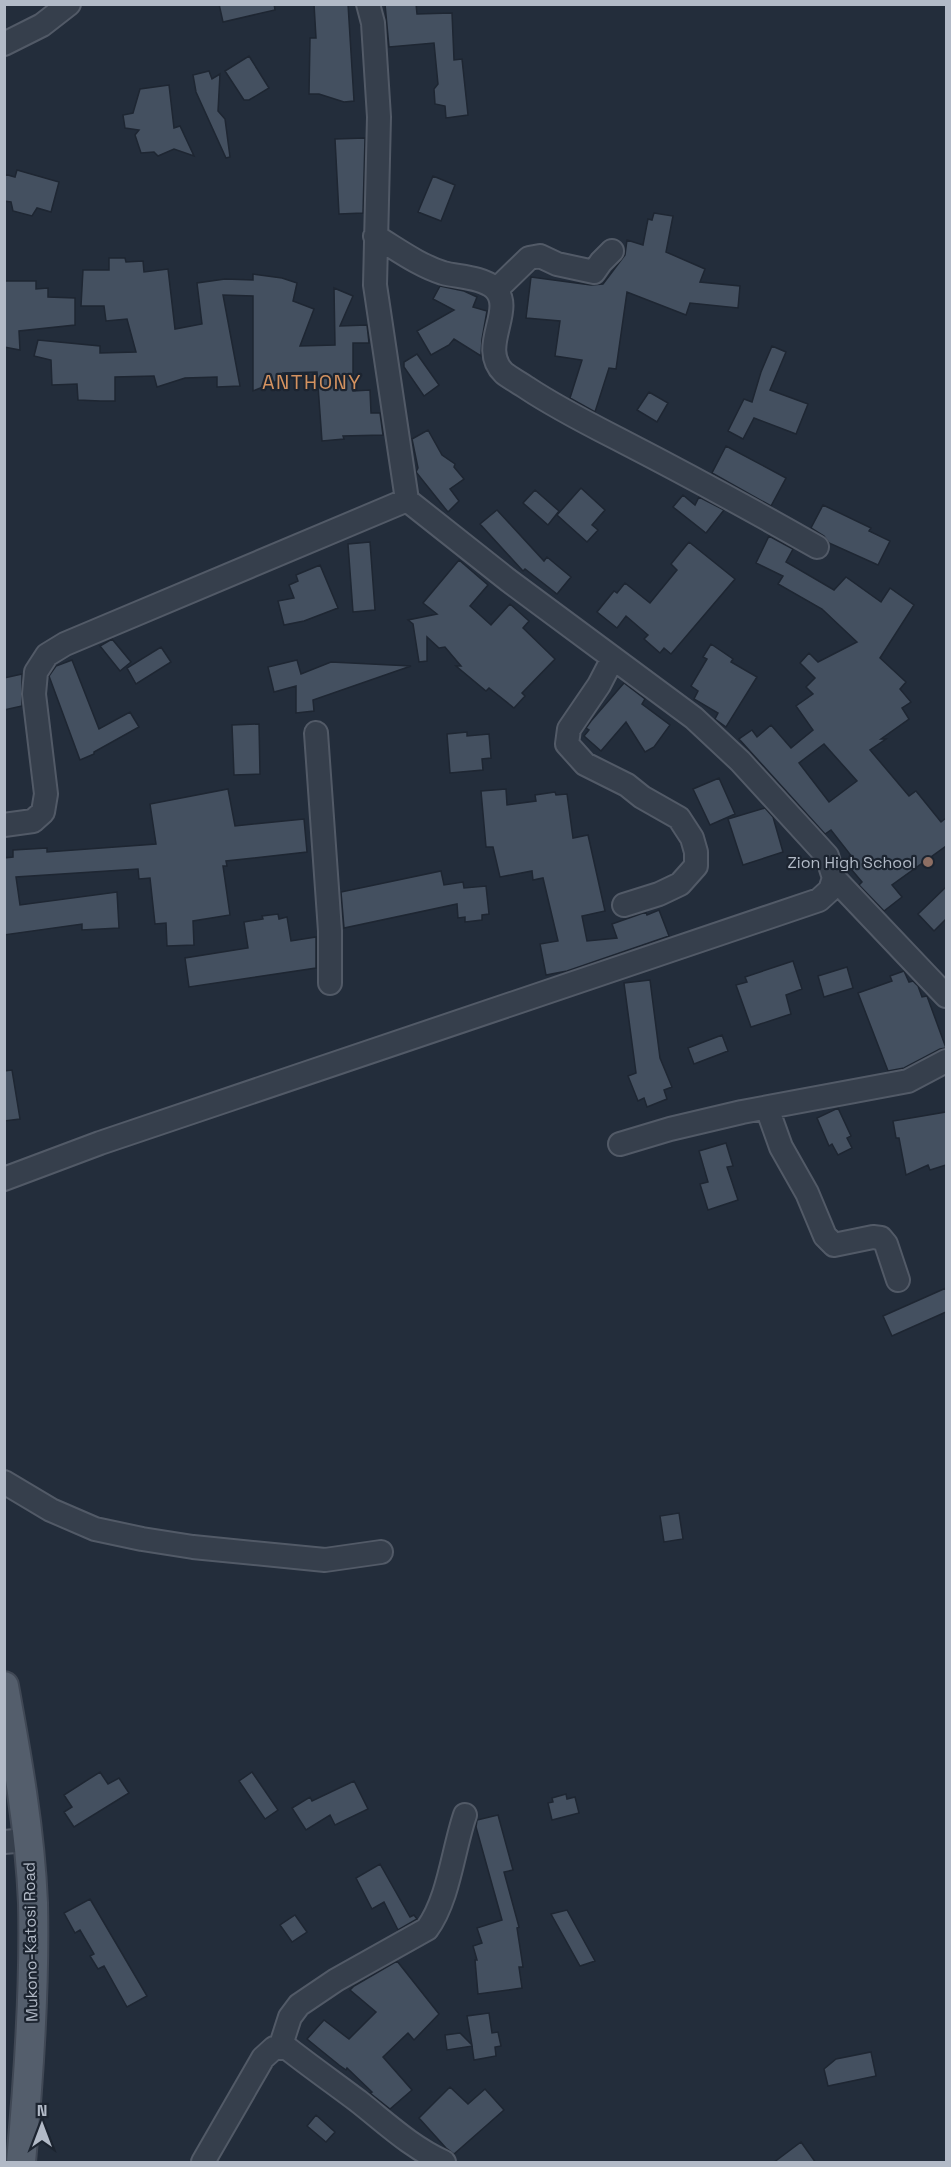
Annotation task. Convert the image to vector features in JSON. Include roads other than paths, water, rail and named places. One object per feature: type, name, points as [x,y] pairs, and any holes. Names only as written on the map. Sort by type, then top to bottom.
[{"type":"main road","name":"Mukono-Katosi Road","points":[[4,1686],[16,1753],[16,1841],[33,1901],[30,2073],[21,2163]]},
{"type":"street","points":[[4,44],[42,25],[69,4]]},
{"type":"street","points":[[368,4],[373,23],[379,117],[375,285],[407,500],[508,580],[694,718],[740,761],[827,856],[834,878],[946,996]]},
{"type":"street","points":[[375,236],[442,272],[480,281],[494,287],[500,296],[502,308],[494,346],[495,360],[503,372],[551,404],[722,493],[817,547]]},
{"type":"street","points":[[496,290],[529,258],[540,255],[557,264],[594,272],[612,251]]},
{"type":"street","points":[[4,825],[33,821],[43,812],[46,794],[34,694],[36,672],[47,655],[65,644],[407,500]]},
{"type":"street","points":[[613,657],[599,685],[569,729],[567,744],[585,764],[627,785],[642,797],[679,818],[692,838],[696,852],[696,866],[680,884],[659,894],[624,905]]},
{"type":"street","points":[[316,733],[330,931],[330,983]]},
{"type":"street","points":[[4,1179],[100,1143],[819,900],[830,890],[834,878]]},
{"type":"street","points":[[621,1144],[670,1129],[908,1081],[946,1060]]},
{"type":"street","points":[[767,1108],[781,1147],[807,1193],[825,1236],[834,1245],[873,1237],[881,1238],[886,1244],[898,1280]]},
{"type":"street","points":[[4,1482],[51,1510],[95,1529],[142,1539],[193,1547],[325,1560],[381,1552]]},
{"type":"street","points":[[280,2048],[290,2017],[299,2005],[336,1980],[427,1929],[435,1919],[465,1815]]},
{"type":"street","points":[[203,2163],[263,2058],[274,2048],[287,2048],[401,2137],[444,2163]]},
{"type":"place","name":"Zion High School","points":[[928,862]]},
{"type":"district","name":"ANTHONY","points":[[312,382]]}]
